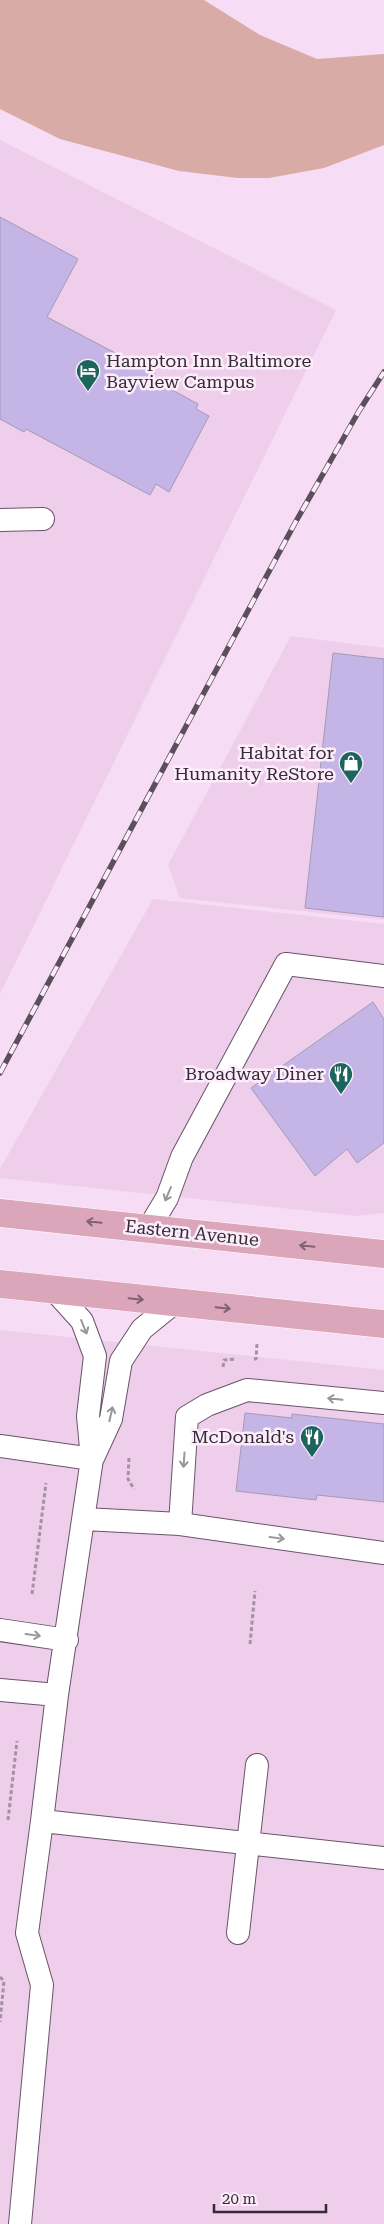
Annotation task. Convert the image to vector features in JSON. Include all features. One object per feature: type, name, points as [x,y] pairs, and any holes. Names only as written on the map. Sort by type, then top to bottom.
[{"type":"main road","name":"Eastern Avenue","points":[[0,1212],[384,1254]]},
{"type":"main road","points":[[356,1251],[384,1242]]},
{"type":"main road","points":[[0,1284],[384,1324]]},
{"type":"lane","points":[[0,520],[43,519]]},
{"type":"lane","points":[[149,1228],[167,1198],[182,1157],[286,964],[384,976]]},
{"type":"lane","points":[[20,2224],[42,1985],[27,1933],[57,1695],[67,1640],[92,1459],[88,1416],[95,1356],[82,1321],[54,1290]]},
{"type":"lane","points":[[92,1459],[111,1419],[121,1360],[142,1329],[174,1303]]},
{"type":"lane","points":[[180,1524],[188,1417],[207,1405],[247,1390],[384,1404]]},
{"type":"lane","points":[[0,1446],[92,1459]]},
{"type":"lane","points":[[84,1518],[180,1524],[384,1554]]},
{"type":"lane","points":[[0,1630],[67,1640]]},
{"type":"lane","points":[[0,1690],[57,1695]]},
{"type":"lane","points":[[238,1932],[257,1765]]},
{"type":"lane","points":[[42,1821],[384,1858]]},
{"type":"path","points":[[32,1594],[46,1480]]},
{"type":"path","points":[[250,1644],[255,1591]]},
{"type":"path","points":[[0,1977],[4,1981],[0,2022]]},
{"type":"shaded area","points":[[0,0],[204,0],[260,35],[317,59],[384,54],[384,145],[324,168],[269,178],[238,178],[179,171],[60,139],[0,109]]},
{"type":"shaded area","points":[[0,140],[336,310],[0,994]]},
{"type":"shaded area","points":[[291,636],[384,648],[384,920],[180,898],[168,865]]},
{"type":"shaded area","points":[[153,899],[384,924],[384,1213],[356,1216],[0,1178],[0,1169]]},
{"type":"shaded area","points":[[0,1330],[384,1370],[384,2224],[0,2224]]},
{"type":"building","name":"Hampton Inn Baltimore Bayview Campus","points":[[0,217],[78,259],[47,317],[155,374],[152,379],[198,404],[196,409],[209,416],[169,492],[156,484],[150,495],[26,429],[24,432],[0,419]]},
{"type":"building","name":"Habitat for Humanity ReStore","points":[[333,653],[384,659],[384,917],[305,908]]},
{"type":"building","points":[[373,1002],[384,1019],[384,1143],[357,1163],[347,1149],[315,1176],[251,1088]]},
{"type":"building","name":"McDonald's","points":[[245,1413],[292,1418],[292,1414],[384,1424],[384,1502],[317,1495],[316,1500],[236,1491]]},
{"type":"railway","points":[[0,1073],[295,523],[359,411],[384,372]]},
{"type":"place","name":"Hampton Inn Baltimore Bayview Campus","points":[[88,392]]},
{"type":"place","name":"Habitat for Humanity ReStore","points":[[351,784]]},
{"type":"place","name":"Broadway Diner","points":[[341,1095]]},
{"type":"place","name":"McDonald's","points":[[312,1458]]}]
